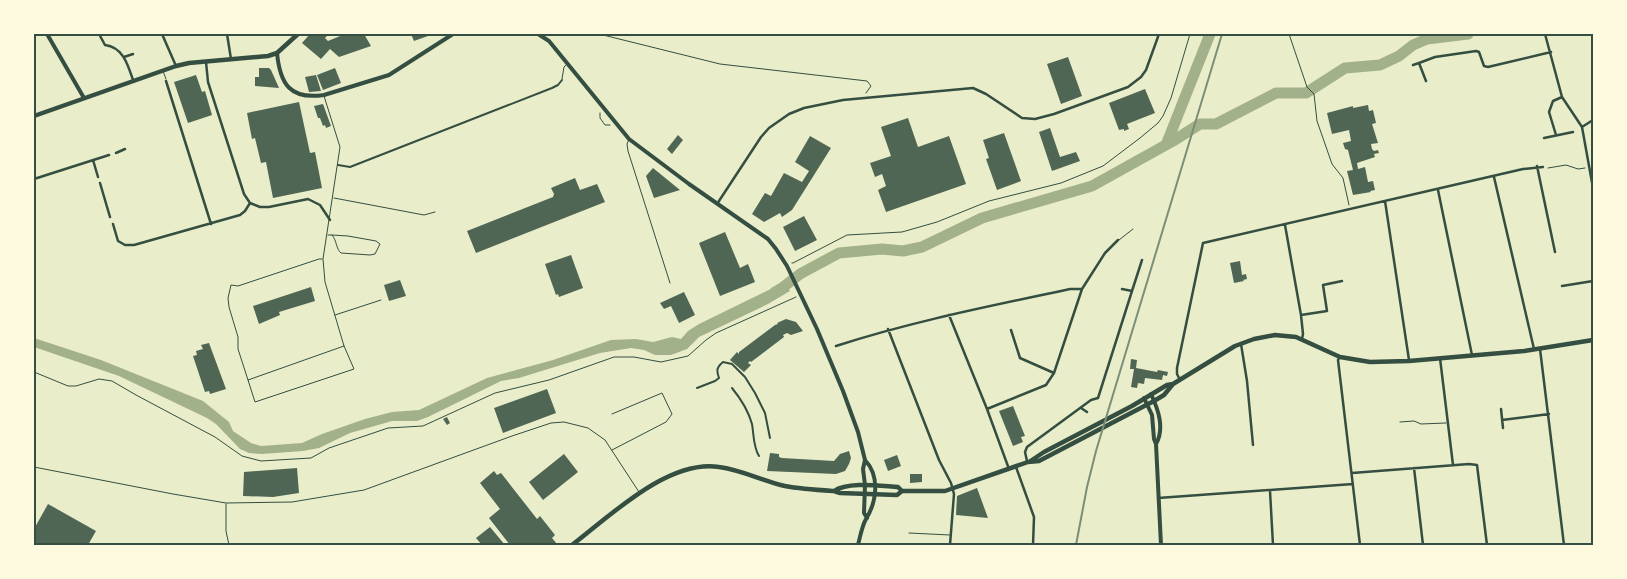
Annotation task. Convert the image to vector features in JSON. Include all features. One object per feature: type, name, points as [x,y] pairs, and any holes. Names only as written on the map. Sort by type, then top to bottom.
[{"type":"main road","points":[[47,34],[84,98]]},
{"type":"main road","points":[[34,116],[176,66],[258,57],[277,53],[298,34]]},
{"type":"main road","points":[[277,53],[282,78],[288,88],[296,94],[305,96],[324,95],[389,75],[453,34]]},
{"type":"main road","points":[[538,34],[548,41],[629,138],[716,204],[768,239],[789,267],[843,391],[858,432],[865,460],[863,469],[865,485],[864,513],[867,518]]},
{"type":"main road","points":[[547,34],[548,41]]},
{"type":"main road","points":[[1028,462],[1046,458],[1135,412],[1164,394],[1173,384],[1228,349],[1241,343],[1275,334],[1302,339],[1340,357],[1370,362],[1409,361],[1534,350],[1593,340]]},
{"type":"main road","points":[[572,545],[639,493],[661,479],[704,466],[731,470],[784,486],[834,490],[840,493],[897,495],[902,491],[942,492],[1028,462],[1167,385],[1173,384]]},
{"type":"main road","points":[[1151,394],[1160,420],[1156,444]]},
{"type":"main road","points":[[1144,398],[1154,421],[1160,545]]},
{"type":"main road","points":[[858,545],[867,518],[870,515],[875,494],[872,468],[865,460]]},
{"type":"main road","points":[[834,490],[840,487],[865,485],[898,487],[902,491]]},
{"type":"street","points":[[98,34],[105,44],[110,45],[123,54],[134,80]]},
{"type":"street","points":[[162,34],[176,66]]},
{"type":"street","points":[[227,34],[231,59]]},
{"type":"street","points":[[716,204],[769,128],[789,114],[804,108],[843,100],[973,88],[986,94],[1022,118],[1035,119],[1128,87],[1141,77],[1146,70],[1159,34]]},
{"type":"street","points":[[1545,34],[1562,97],[1582,127],[1593,188]]},
{"type":"street","points":[[1413,65],[1435,57],[1476,51],[1479,52],[1484,66],[1488,67],[1551,52]]},
{"type":"street","points":[[124,57],[133,54]]},
{"type":"street","points":[[206,62],[208,82],[244,194],[250,203],[260,207],[269,207],[308,199],[320,205],[330,220]]},
{"type":"street","points":[[1419,63],[1426,81]]},
{"type":"street","points":[[338,165],[350,167],[552,88],[562,80]]},
{"type":"street","points":[[166,81],[211,224]]},
{"type":"street","points":[[1556,135],[1549,112],[1551,103],[1562,97]]},
{"type":"street","points":[[1582,127],[1593,120]]},
{"type":"street","points":[[1544,138],[1574,132]]},
{"type":"street","points":[[116,152],[125,149]]},
{"type":"street","points":[[34,179],[109,155]]},
{"type":"street","points":[[93,160],[98,176]]},
{"type":"street","points":[[1537,166],[1555,252]]},
{"type":"street","points":[[1180,380],[1177,368],[1203,243],[1537,166],[1544,168]]},
{"type":"street","points":[[1494,177],[1534,350]]},
{"type":"street","points":[[100,183],[110,217]]},
{"type":"street","points":[[1438,190],[1472,355]]},
{"type":"street","points":[[1385,201],[1409,361]]},
{"type":"street","points":[[113,224],[118,240],[125,244],[134,245],[240,215],[250,203]]},
{"type":"street","points":[[1285,224],[1298,302],[1302,315],[1302,339]]},
{"type":"street","points":[[987,409],[1046,384],[1054,373],[1082,289],[1105,253],[1118,240]]},
{"type":"street","points":[[1028,462],[1025,452],[1027,447],[1091,400],[1098,398],[1142,260]]},
{"type":"street","points":[[1302,315],[1327,311],[1323,285],[1342,281]]},
{"type":"street","points":[[1562,286],[1593,281]]},
{"type":"street","points":[[1581,283],[1582,289]]},
{"type":"street","points":[[1122,288],[1132,291]]},
{"type":"street","points":[[836,346],[888,329],[1070,289],[1082,289]]},
{"type":"street","points":[[949,315],[1009,469]]},
{"type":"street","points":[[888,329],[939,460],[953,489],[950,545]]},
{"type":"street","points":[[1011,330],[1020,358],[1054,373]]},
{"type":"street","points":[[1241,343],[1253,444]]},
{"type":"street","points":[[1540,349],[1564,545]]},
{"type":"street","points":[[1340,357],[1338,360],[1360,545]]},
{"type":"street","points":[[1440,358],[1453,465]]},
{"type":"street","points":[[697,388],[719,378],[718,366],[724,362],[732,364],[745,377],[755,393],[765,413],[770,438]]},
{"type":"street","points":[[732,388],[745,406],[751,422],[755,448],[759,456]]},
{"type":"street","points":[[1081,408],[1087,412]]},
{"type":"street","points":[[1501,409],[1503,428]]},
{"type":"street","points":[[1502,420],[1549,414]]},
{"type":"street","points":[[1352,473],[1475,464],[1478,467],[1487,545]]},
{"type":"street","points":[[1016,467],[1034,517],[1033,545]]},
{"type":"street","points":[[1414,468],[1423,545]]},
{"type":"street","points":[[1158,498],[1353,484]]},
{"type":"street","points":[[1270,491],[1273,545]]},
{"type":"lane","points":[[562,80],[564,67],[568,64]]},
{"type":"lane","points":[[163,70],[166,81]]},
{"type":"lane","points":[[323,259],[238,286],[231,285],[228,298],[229,307],[238,337],[238,349],[256,402],[354,369],[344,346],[324,282],[323,259],[340,144],[324,95]]},
{"type":"lane","points":[[629,138],[627,144],[628,151],[670,283]]},
{"type":"lane","points":[[333,198],[424,216],[435,212]]},
{"type":"lane","points":[[1118,240],[1132,229]]},
{"type":"lane","points":[[327,235],[348,236],[376,241],[380,244],[375,254],[342,254],[337,249],[336,242],[332,236]]},
{"type":"lane","points":[[334,315],[381,300]]},
{"type":"lane","points":[[248,380],[344,346]]},
{"type":"lane","points":[[612,414],[662,393],[672,414],[666,422],[612,450]]},
{"type":"lane","points":[[1400,422],[1414,421],[1421,424],[1448,423]]},
{"type":"lane","points":[[34,467],[226,503],[292,502],[364,490],[551,423],[564,422],[588,428],[605,440],[639,493]]},
{"type":"lane","points":[[226,503],[226,531],[229,545]]},
{"type":"lane","points":[[909,533],[950,534]]},
{"type":"path","points":[[599,34],[720,64],[867,81],[871,86],[863,98]]},
{"type":"path","points":[[789,267],[791,263],[847,236],[902,232],[937,222],[988,201],[1061,182],[1103,166],[1158,123],[1163,116],[1171,98],[1190,34]]},
{"type":"path","points":[[1289,34],[1307,87],[1314,94],[1318,120],[1332,164],[1343,178],[1350,209]]},
{"type":"path","points":[[600,115],[600,118],[608,125]]},
{"type":"path","points":[[1544,168],[1566,165],[1578,169],[1585,168]]},
{"type":"path","points":[[34,372],[68,386],[76,386],[99,379],[112,380],[136,395],[215,437],[242,456],[252,460],[310,458],[329,448],[388,428],[423,426],[496,393],[550,380],[614,357],[634,357],[661,362],[688,356],[716,334],[796,297]]},
{"type":"shaded area","points":[[785,282],[790,291],[768,304],[699,337],[687,349],[671,355],[655,355],[644,350],[631,348],[600,353],[519,378],[501,381],[417,421],[392,421],[350,433],[319,448],[303,451],[249,453],[240,449],[216,424],[207,418],[119,376],[34,347],[34,338],[101,360],[203,401],[229,422],[233,431],[251,443],[261,446],[302,443],[365,419],[392,412],[419,410],[487,378],[553,360],[611,340],[636,339],[653,342],[672,337],[681,339],[688,331],[699,324]]},
{"type":"building","points":[[310,34],[324,34],[327,36],[325,38],[328,41],[345,34],[364,34],[371,46],[339,57],[330,49],[321,59],[302,43]]},
{"type":"building","points":[[411,34],[427,34],[428,36],[414,41]]},
{"type":"building","points":[[1068,57],[1082,96],[1061,104],[1047,64]]},
{"type":"building","points":[[259,68],[269,68],[271,70],[279,88],[255,86],[255,77],[259,77]]},
{"type":"building","points":[[335,68],[341,83],[323,90],[317,75]]},
{"type":"building","points":[[196,75],[202,92],[205,91],[212,115],[188,123],[174,82]]},
{"type":"building","points":[[316,75],[321,91],[309,92],[305,77]]},
{"type":"building","points":[[1145,89],[1155,113],[1127,124],[1129,129],[1119,130],[1109,103]]},
{"type":"building","points":[[299,102],[310,153],[315,152],[322,188],[273,198],[266,162],[261,163],[255,138],[252,139],[247,113]]},
{"type":"building","points":[[323,104],[331,126],[326,128],[325,125],[323,126],[320,118],[318,118],[314,106]]},
{"type":"building","points":[[1368,105],[1369,111],[1373,110],[1376,123],[1372,124],[1378,143],[1371,144],[1372,149],[1374,151],[1378,150],[1379,153],[1374,154],[1375,157],[1357,163],[1358,169],[1365,167],[1368,182],[1373,181],[1375,190],[1353,195],[1347,171],[1353,170],[1348,150],[1345,149],[1343,143],[1351,141],[1349,130],[1332,134],[1327,113],[1353,106],[1353,108]]},
{"type":"building","points":[[908,118],[918,147],[949,136],[966,184],[886,212],[878,190],[886,186],[882,174],[875,177],[870,163],[891,156],[881,127]]},
{"type":"building","points":[[1050,128],[1060,157],[1076,152],[1080,161],[1052,171],[1039,132]]},
{"type":"building","points":[[1004,133],[1021,181],[997,190],[986,159],[989,158],[983,140]]},
{"type":"building","points":[[678,135],[683,140],[672,154],[667,149]]},
{"type":"building","points":[[810,136],[831,148],[792,210],[782,217],[780,213],[764,222],[752,214],[765,193],[771,196],[784,173],[802,182],[809,171],[795,162]]},
{"type":"building","points":[[653,168],[680,190],[654,198],[646,176]]},
{"type":"building","points":[[575,178],[580,190],[597,184],[605,202],[476,253],[467,231],[553,197],[554,194],[551,188]]},
{"type":"building","points":[[804,216],[817,240],[795,251],[783,227]]},
{"type":"building","points":[[725,232],[740,268],[748,264],[755,282],[720,296],[699,243]]},
{"type":"building","points":[[571,255],[583,288],[559,297],[558,294],[556,295],[545,264]]},
{"type":"building","points":[[1240,261],[1242,275],[1246,274],[1247,279],[1234,283],[1230,263]]},
{"type":"building","points":[[400,280],[406,296],[389,301],[384,285]]},
{"type":"building","points":[[311,287],[315,301],[279,312],[280,315],[259,324],[253,306]]},
{"type":"building","points":[[684,292],[695,315],[679,323],[671,306],[664,309],[660,303]]},
{"type":"building","points":[[786,319],[796,322],[803,331],[791,335],[787,333],[783,335],[784,337],[750,361],[748,363],[751,365],[744,372],[730,360],[737,352],[739,354],[739,352],[777,323]]},
{"type":"building","points":[[209,343],[226,389],[210,394],[209,391],[205,392],[193,356],[197,355],[196,351],[203,349],[201,345]]},
{"type":"building","points":[[1131,359],[1137,360],[1136,368],[1168,372],[1167,376],[1163,375],[1162,380],[1145,378],[1144,384],[1138,383],[1137,388],[1131,387],[1134,369],[1130,369]]},
{"type":"building","points":[[547,389],[556,413],[503,433],[494,408]]},
{"type":"building","points":[[1013,406],[1025,436],[1021,437],[1023,442],[1013,446],[999,411]]},
{"type":"building","points":[[447,417],[450,423],[447,425],[443,419]]},
{"type":"building","points":[[849,451],[851,458],[849,464],[845,471],[836,474],[767,471],[770,453],[779,454],[779,457],[782,458],[834,461],[840,454]]},
{"type":"building","points":[[564,454],[578,472],[543,500],[529,482]]},
{"type":"building","points":[[897,455],[901,466],[888,471],[884,460]]},
{"type":"building","points":[[297,468],[299,493],[273,497],[243,496],[244,472]]},
{"type":"building","points":[[494,471],[497,475],[501,473],[537,519],[540,516],[555,535],[552,538],[557,544],[510,545],[489,518],[500,509],[480,483]]},
{"type":"building","points":[[910,474],[922,474],[922,482],[910,483]]},
{"type":"building","points":[[977,488],[988,518],[956,515],[957,496]]},
{"type":"building","points":[[48,504],[96,531],[88,545],[34,545],[34,529]]},
{"type":"building","points":[[490,527],[505,545],[482,545],[476,538]]},
{"type":"waterway","points":[[1166,145],[1210,34]]},
{"type":"waterway","points":[[775,292],[800,274],[839,253],[882,249],[903,251],[922,247],[982,218],[1092,186],[1200,124],[1216,124],[1276,93],[1306,93],[1345,68],[1380,65],[1399,56],[1413,45],[1427,39],[1468,34]]},
{"type":"railway","points":[[1076,545],[1096,451],[1222,34]]}]
